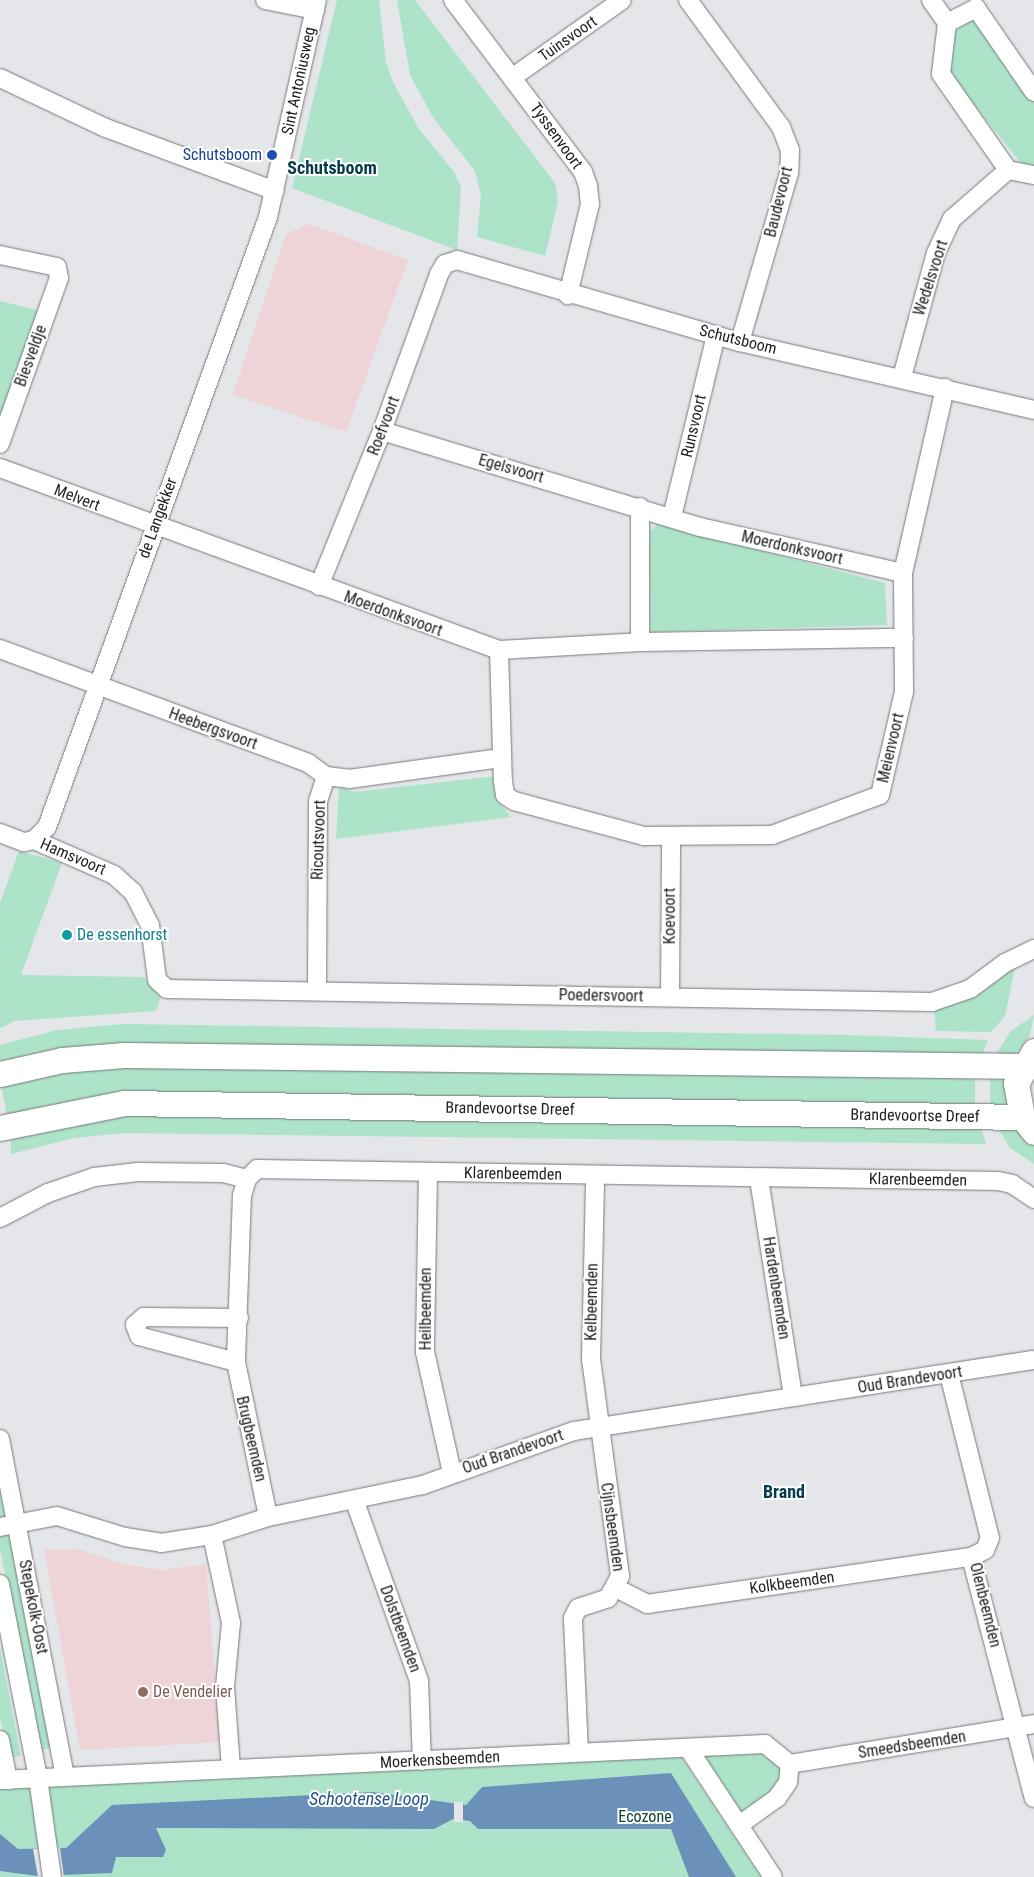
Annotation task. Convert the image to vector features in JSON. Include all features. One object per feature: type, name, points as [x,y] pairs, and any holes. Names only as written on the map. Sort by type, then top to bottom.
[{"type":"main road","points":[[0,1074],[62,1060],[124,1055],[1028,1058],[1016,1091],[1028,1124]]},
{"type":"main road","name":"Brandevoortse Dreef","points":[[0,1128],[124,1103],[1028,1124]]},
{"type":"street","points":[[264,0],[316,5]]},
{"type":"street","name":"Tyssenvoort","points":[[453,0],[513,77],[588,186],[590,204],[568,294]]},
{"type":"street","name":"Tuinsvoort","points":[[513,77],[622,0]]},
{"type":"street","name":"Baudevoort","points":[[688,0],[781,126],[790,150],[789,173],[740,342]]},
{"type":"street","points":[[931,0],[947,22],[941,74],[1008,170],[1034,175]]},
{"type":"street","points":[[947,22],[981,4],[1034,92]]},
{"type":"street","name":"Sint Antoniusweg","points":[[275,191],[316,5]]},
{"type":"street","points":[[0,78],[106,128],[275,191]]},
{"type":"street","name":"Wedelsvoort","points":[[902,377],[936,253],[952,219],[1008,170]]},
{"type":"street","name":"de Langekker","points":[[34,840],[46,827],[275,191]]},
{"type":"street","name":"Biesveldje","points":[[0,254],[57,267],[59,278],[0,444]]},
{"type":"street","name":"Schutsboom","points":[[445,264],[456,260],[568,294],[740,342],[902,377],[1034,410]]},
{"type":"street","name":"Roefvoort","points":[[319,586],[382,431],[445,264]]},
{"type":"street","name":"Runsvoort","points":[[672,517],[716,335]]},
{"type":"street","name":"Meienvoort","points":[[501,758],[506,795],[514,801],[644,836],[772,835],[880,794],[904,692],[903,573],[945,388]]},
{"type":"street","name":"Egelsvoort","points":[[382,431],[640,507]]},
{"type":"street","name":"Melvert","points":[[0,468],[155,528]]},
{"type":"street","points":[[640,507],[640,642]]},
{"type":"street","name":"Moerdonksvoort","points":[[640,507],[672,517],[903,573]]},
{"type":"street","name":"Moerdonksvoort","points":[[155,528],[499,650],[640,642],[904,638]]},
{"type":"street","name":"Heebergsvoort","points":[[0,649],[96,687],[308,763],[326,776]]},
{"type":"street","points":[[499,650],[501,758]]},
{"type":"street","name":"Ricoutsvoort","points":[[316,991],[318,801],[326,776],[349,779],[501,758]]},
{"type":"street","name":"Hamsvoort","points":[[0,833],[24,842],[34,840],[114,875],[133,892],[150,924],[157,980]]},
{"type":"street","name":"Koevoort","points":[[670,997],[671,836]]},
{"type":"street","name":"Poedersvoort","points":[[157,980],[167,988],[932,1002],[970,989],[1005,963],[1034,949]]},
{"type":"street","name":"Klarenbeemden","points":[[247,1179],[257,1169],[759,1179],[998,1181],[1012,1184],[1034,1199]]},
{"type":"street","points":[[0,1218],[48,1193],[94,1177],[138,1172],[223,1172],[247,1179]]},
{"type":"street","name":"Heilbeemden","points":[[428,1172],[425,1352],[452,1472]]},
{"type":"street","name":"Kelbeemden","points":[[594,1176],[591,1358],[599,1427]]},
{"type":"street","name":"Brugbeemden","points":[[247,1179],[242,1195],[236,1362],[268,1517]]},
{"type":"street","name":"Hardenbeemden","points":[[759,1179],[793,1397]]},
{"type":"street","points":[[236,1362],[139,1336],[135,1325],[144,1317],[239,1318]]},
{"type":"street","name":"Oud Brandevoort","points":[[0,1527],[57,1516],[125,1537],[161,1543],[212,1535],[268,1517],[355,1502],[574,1431],[1034,1360]]},
{"type":"street","name":"Olenbeemden","points":[[949,1374],[990,1538],[985,1550],[971,1557],[1026,1726],[1034,1798]]},
{"type":"street","name":"Cijnsbeemden","points":[[579,1752],[573,1618],[578,1608],[608,1598],[616,1588],[620,1576],[599,1427]]},
{"type":"street","name":"Stepekolk-Oost","points":[[0,1439],[65,1776]]},
{"type":"street","name":"Dolstbeemden","points":[[355,1502],[419,1681],[422,1761]]},
{"type":"street","points":[[212,1535],[231,1623],[225,1687],[231,1769]]},
{"type":"street","name":"Kolkbeemden","points":[[616,1588],[647,1604],[971,1557]]},
{"type":"street","name":"Stepekolk-Oost","points":[[0,1584],[38,1778],[52,1877]]},
{"type":"street","name":"Smeedsbeemden","points":[[790,1764],[1026,1726]]},
{"type":"street","points":[[0,1740],[4,1780]]},
{"type":"street","points":[[688,1748],[765,1744],[790,1764],[788,1782],[777,1798],[739,1825]]},
{"type":"street","points":[[688,1748],[773,1877]]},
{"type":"street","name":"Moerkensbeemden","points":[[4,1780],[688,1748]]},
{"type":"shaded area","points":[[309,224],[408,260],[346,432],[233,395],[286,234]]},
{"type":"shaded area","name":"De Vendelier","points":[[78,1549],[123,1564],[162,1570],[206,1564],[220,1742],[80,1750],[44,1550]]},
{"type":"green space","points":[[337,0],[379,0],[386,63],[393,82],[419,129],[454,172],[461,187],[457,250],[292,188]]},
{"type":"green space","points":[[397,0],[415,0],[555,183],[558,201],[545,256],[477,237],[481,196],[475,171],[434,119],[410,75]]},
{"type":"green space","points":[[973,17],[1034,100],[1034,167],[1020,162],[946,70],[951,35]]},
{"type":"green space","points":[[0,301],[41,311],[0,420]]},
{"type":"green space","points":[[658,524],[885,583],[887,625],[650,632],[649,532]]},
{"type":"green space","points":[[496,776],[497,799],[511,817],[336,839],[339,787],[354,792]]},
{"type":"green space","points":[[19,851],[62,863],[21,975],[144,977],[161,997],[156,1011],[15,1021],[0,1028],[0,903]]},
{"type":"green space","points":[[1015,968],[1005,1016],[991,1032],[936,1031],[934,1010]]},
{"type":"green space","points":[[1034,1015],[1030,1035],[1017,1053],[991,1062],[1011,1031]]},
{"type":"green space","points":[[123,1024],[847,1035],[988,1040],[979,1062],[124,1050],[0,1070],[0,1045],[57,1030]]},
{"type":"green space","points":[[63,1064],[975,1074],[975,1112],[125,1099],[8,1120],[0,1080]]},
{"type":"green space","points":[[990,1073],[1008,1073],[1008,1111],[990,1111]]},
{"type":"green space","points":[[125,1108],[979,1122],[986,1144],[125,1133],[74,1138],[11,1154],[11,1132]]},
{"type":"green space","points":[[994,1122],[1009,1123],[1034,1143],[1034,1164],[1010,1148]]},
{"type":"green space","points":[[0,1490],[53,1747],[40,1751],[0,1549]]},
{"type":"green space","points":[[0,1647],[21,1756],[8,1758],[0,1717]]},
{"type":"green space","points":[[762,1751],[783,1767],[781,1780],[772,1793],[741,1816],[700,1754]]},
{"type":"green space","name":"Ecozone","points":[[680,1755],[761,1877],[0,1877],[0,1785]]},
{"type":"water","name":"Schootense Loop","points":[[671,1773],[736,1877],[689,1877],[671,1829],[478,1829],[470,1821],[453,1819],[434,1829],[156,1828],[166,1850],[163,1857],[116,1857],[112,1873],[37,1876],[0,1871],[0,1834],[18,1849],[66,1848],[112,1805],[373,1792],[466,1805],[482,1787]]},
{"type":"pier","points":[[454,1802],[463,1802],[463,1822],[454,1822]]},
{"type":"pier","points":[[60,1848],[64,1877],[38,1877],[33,1849]]},
{"type":"place","name":"Schutsboom","points":[[272,155]]},
{"type":"place","name":"De essenhorst","points":[[67,935]]},
{"type":"place","name":"De Vendelier","points":[[143,1692]]},
{"type":"district","name":"Schutsboom","points":[[332,168]]},
{"type":"district","name":"Brand","points":[[784,1492]]}]
